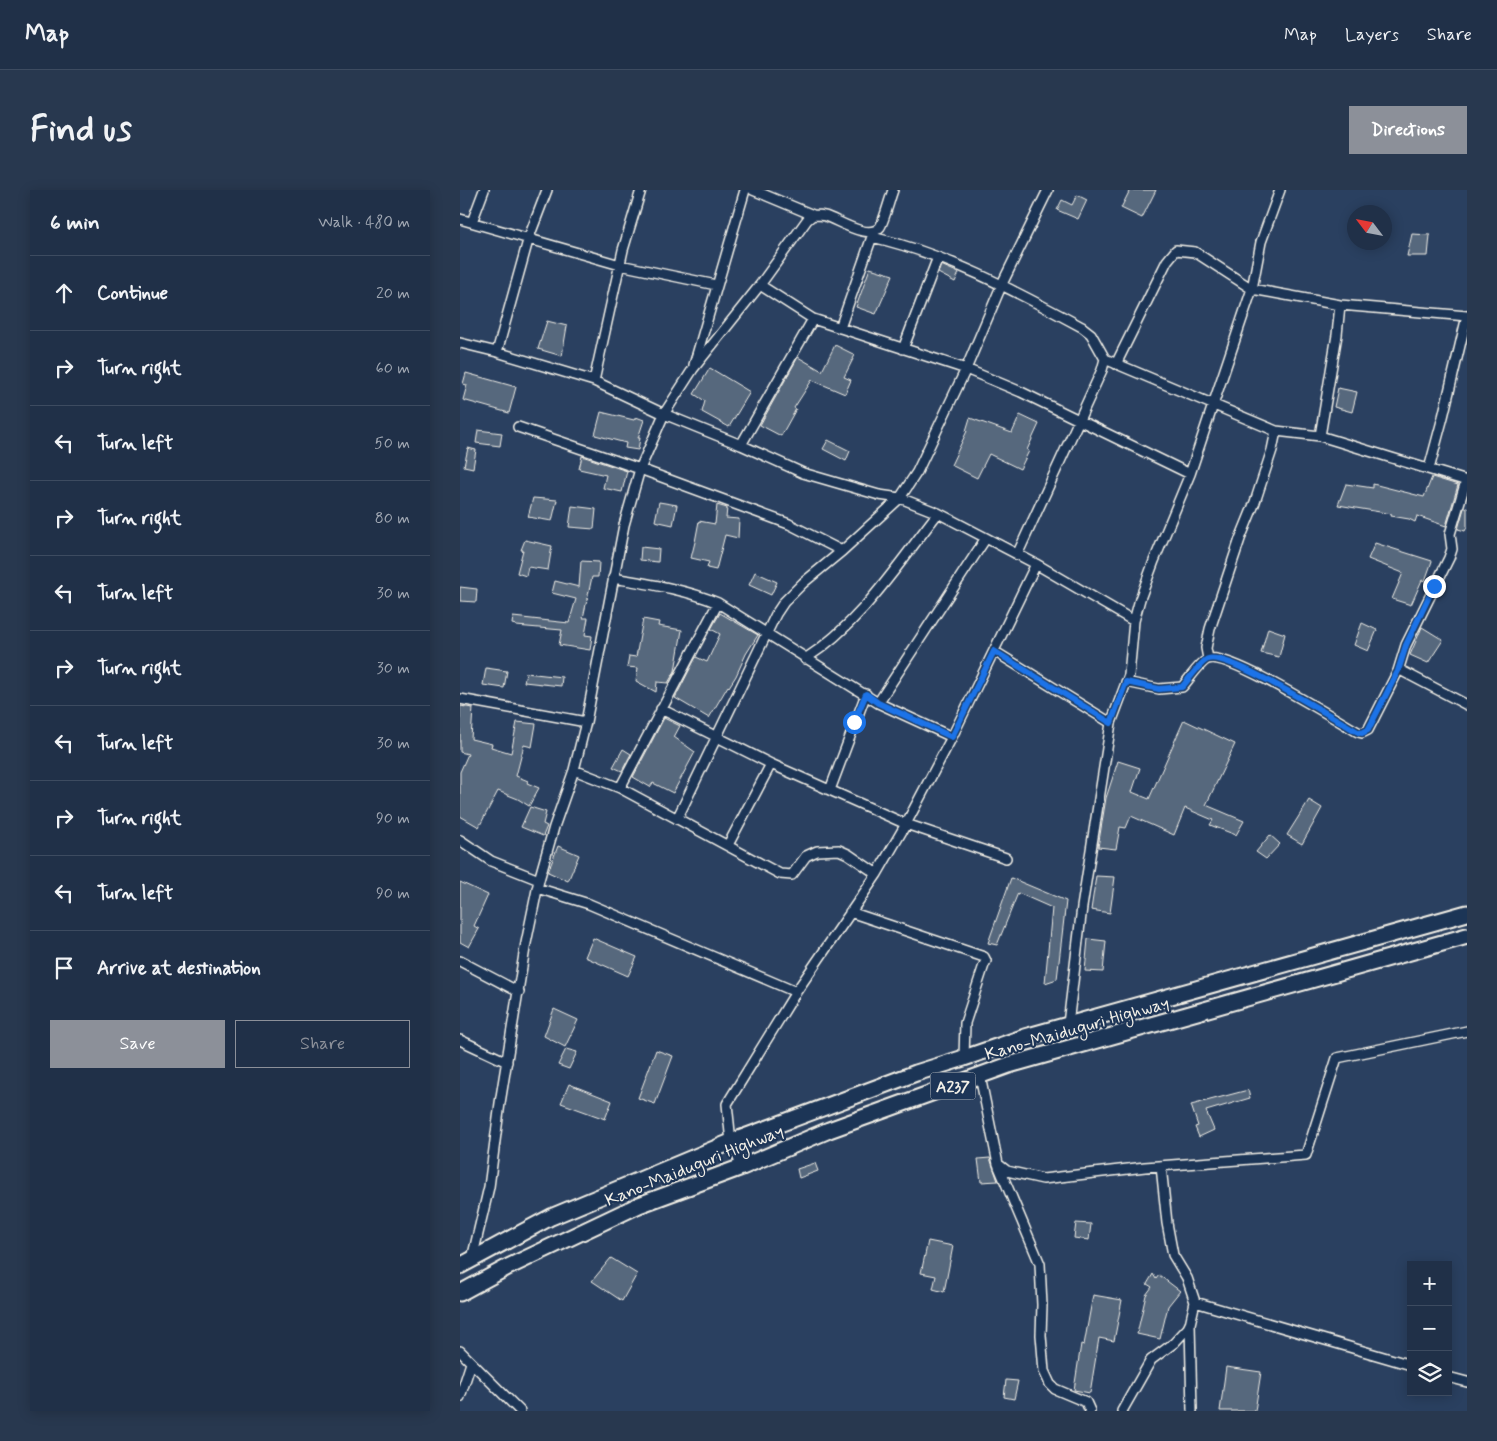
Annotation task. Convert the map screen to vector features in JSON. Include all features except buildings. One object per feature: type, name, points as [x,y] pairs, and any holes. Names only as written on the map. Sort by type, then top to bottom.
[{"type":"highway","name":"Kano-Maiduguri Highway","points":[[466,1262],[550,1218],[731,1142],[916,1073],[1068,1024],[1467,913]]},
{"type":"highway","name":"Kano-Maiduguri Highway","points":[[460,1293],[508,1267],[639,1205],[742,1167],[829,1130],[1009,1065],[1467,936]]},
{"type":"street","points":[[472,222],[484,190]]},
{"type":"street","points":[[497,352],[529,237],[547,190]]},
{"type":"street","points":[[594,381],[620,265],[641,190]]},
{"type":"street","points":[[693,369],[745,190]]},
{"type":"street","points":[[753,190],[814,215],[823,215],[861,231],[938,257],[1002,284],[1082,327],[1091,334],[1105,359],[1276,431],[1320,436],[1467,481],[1450,534],[1452,549],[1449,558],[1406,645],[1398,671],[1368,730],[1362,733],[1358,732],[1275,685],[1240,667],[1215,658],[1204,661],[1182,687],[1159,689],[1126,682]]},
{"type":"street","points":[[840,328],[873,234],[880,227],[893,190]]},
{"type":"street","points":[[676,819],[766,634],[784,602],[900,498],[917,472],[966,369],[1002,284],[1048,190]]},
{"type":"street","points":[[1068,1024],[1082,907],[1111,723],[1129,675],[1134,621],[1154,562],[1190,474],[1252,289],[1260,242],[1280,190]]},
{"type":"street","points":[[466,1262],[489,1187],[507,1062],[538,884],[554,827],[574,770],[586,722],[624,525],[640,469],[664,414],[693,369],[760,285],[791,241],[814,215]]},
{"type":"street","points":[[460,218],[620,265],[716,285]]},
{"type":"street","points":[[1116,364],[1167,261],[1176,250],[1195,252],[1252,289],[1340,305],[1467,316],[1429,469]]},
{"type":"street","points":[[903,349],[938,257]]},
{"type":"street","points":[[760,285],[813,319],[966,369],[1021,392],[1190,474]]},
{"type":"street","points":[[1320,436],[1337,335],[1340,305]]},
{"type":"street","points":[[741,445],[813,319]]},
{"type":"street","points":[[460,343],[594,381],[664,414],[741,445],[803,473],[879,495],[900,498],[938,513],[1036,564],[1134,621]]},
{"type":"street","points":[[1017,555],[1102,370],[1105,359]]},
{"type":"street","points":[[518,427],[640,469],[789,524],[842,552]]},
{"type":"street","points":[[1208,659],[1206,648],[1210,629],[1240,539],[1255,502],[1272,450],[1276,431]]},
{"type":"street","points":[[805,659],[841,631],[879,590],[938,513]]},
{"type":"street","points":[[878,703],[986,538]]},
{"type":"street","points":[[742,1167],[731,1142],[727,1104],[796,992],[877,874],[906,824],[952,737],[1036,564]]},
{"type":"street","points":[[613,578],[673,588],[698,594],[718,603],[878,703],[952,737]]},
{"type":"street","points":[[620,788],[718,603]]},
{"type":"street","points":[[994,651],[1111,723]]},
{"type":"street","points":[[1398,671],[1402,671],[1467,705]]},
{"type":"street","points":[[830,790],[866,694]]},
{"type":"street","points":[[460,699],[586,722]]},
{"type":"street","points":[[661,709],[771,764],[906,824],[1006,858]]},
{"type":"street","points":[[728,845],[771,764]]},
{"type":"street","points":[[574,770],[620,788],[780,874],[792,875],[806,856],[817,851],[840,850],[877,874]]},
{"type":"street","points":[[460,840],[491,861],[538,884],[796,992]]},
{"type":"street","points":[[850,912],[984,957],[986,961],[965,1023],[964,1058]]},
{"type":"street","points":[[460,961],[520,992]]},
{"type":"street","points":[[998,1164],[1007,1172],[1042,1179],[1162,1166],[1306,1155],[1337,1058],[1467,1030]]},
{"type":"street","points":[[460,1040],[507,1062]]},
{"type":"street","points":[[980,1076],[998,1164],[1040,1264],[1041,1335],[1044,1371],[1050,1384],[1055,1389],[1086,1402],[1090,1411]]},
{"type":"street","points":[[1162,1166],[1167,1223],[1173,1255],[1187,1278],[1195,1302],[1190,1324],[1192,1411]]},
{"type":"street","points":[[1195,1302],[1407,1365]]},
{"type":"street","points":[[1122,1411],[1151,1360],[1183,1334],[1190,1324]]},
{"type":"street","points":[[460,1351],[520,1411]]},
{"type":"street","points":[[460,1397],[471,1363]]},
{"type":"street","points":[[1452,1378],[1467,1382]]},
{"type":"route","points":[[854,722],[866,694],[878,703],[952,737],[994,651],[1111,723],[1126,682],[1159,689],[1182,687],[1204,661],[1215,658],[1240,667],[1362,733],[1368,730],[1398,671],[1406,645],[1434,586]]}]
